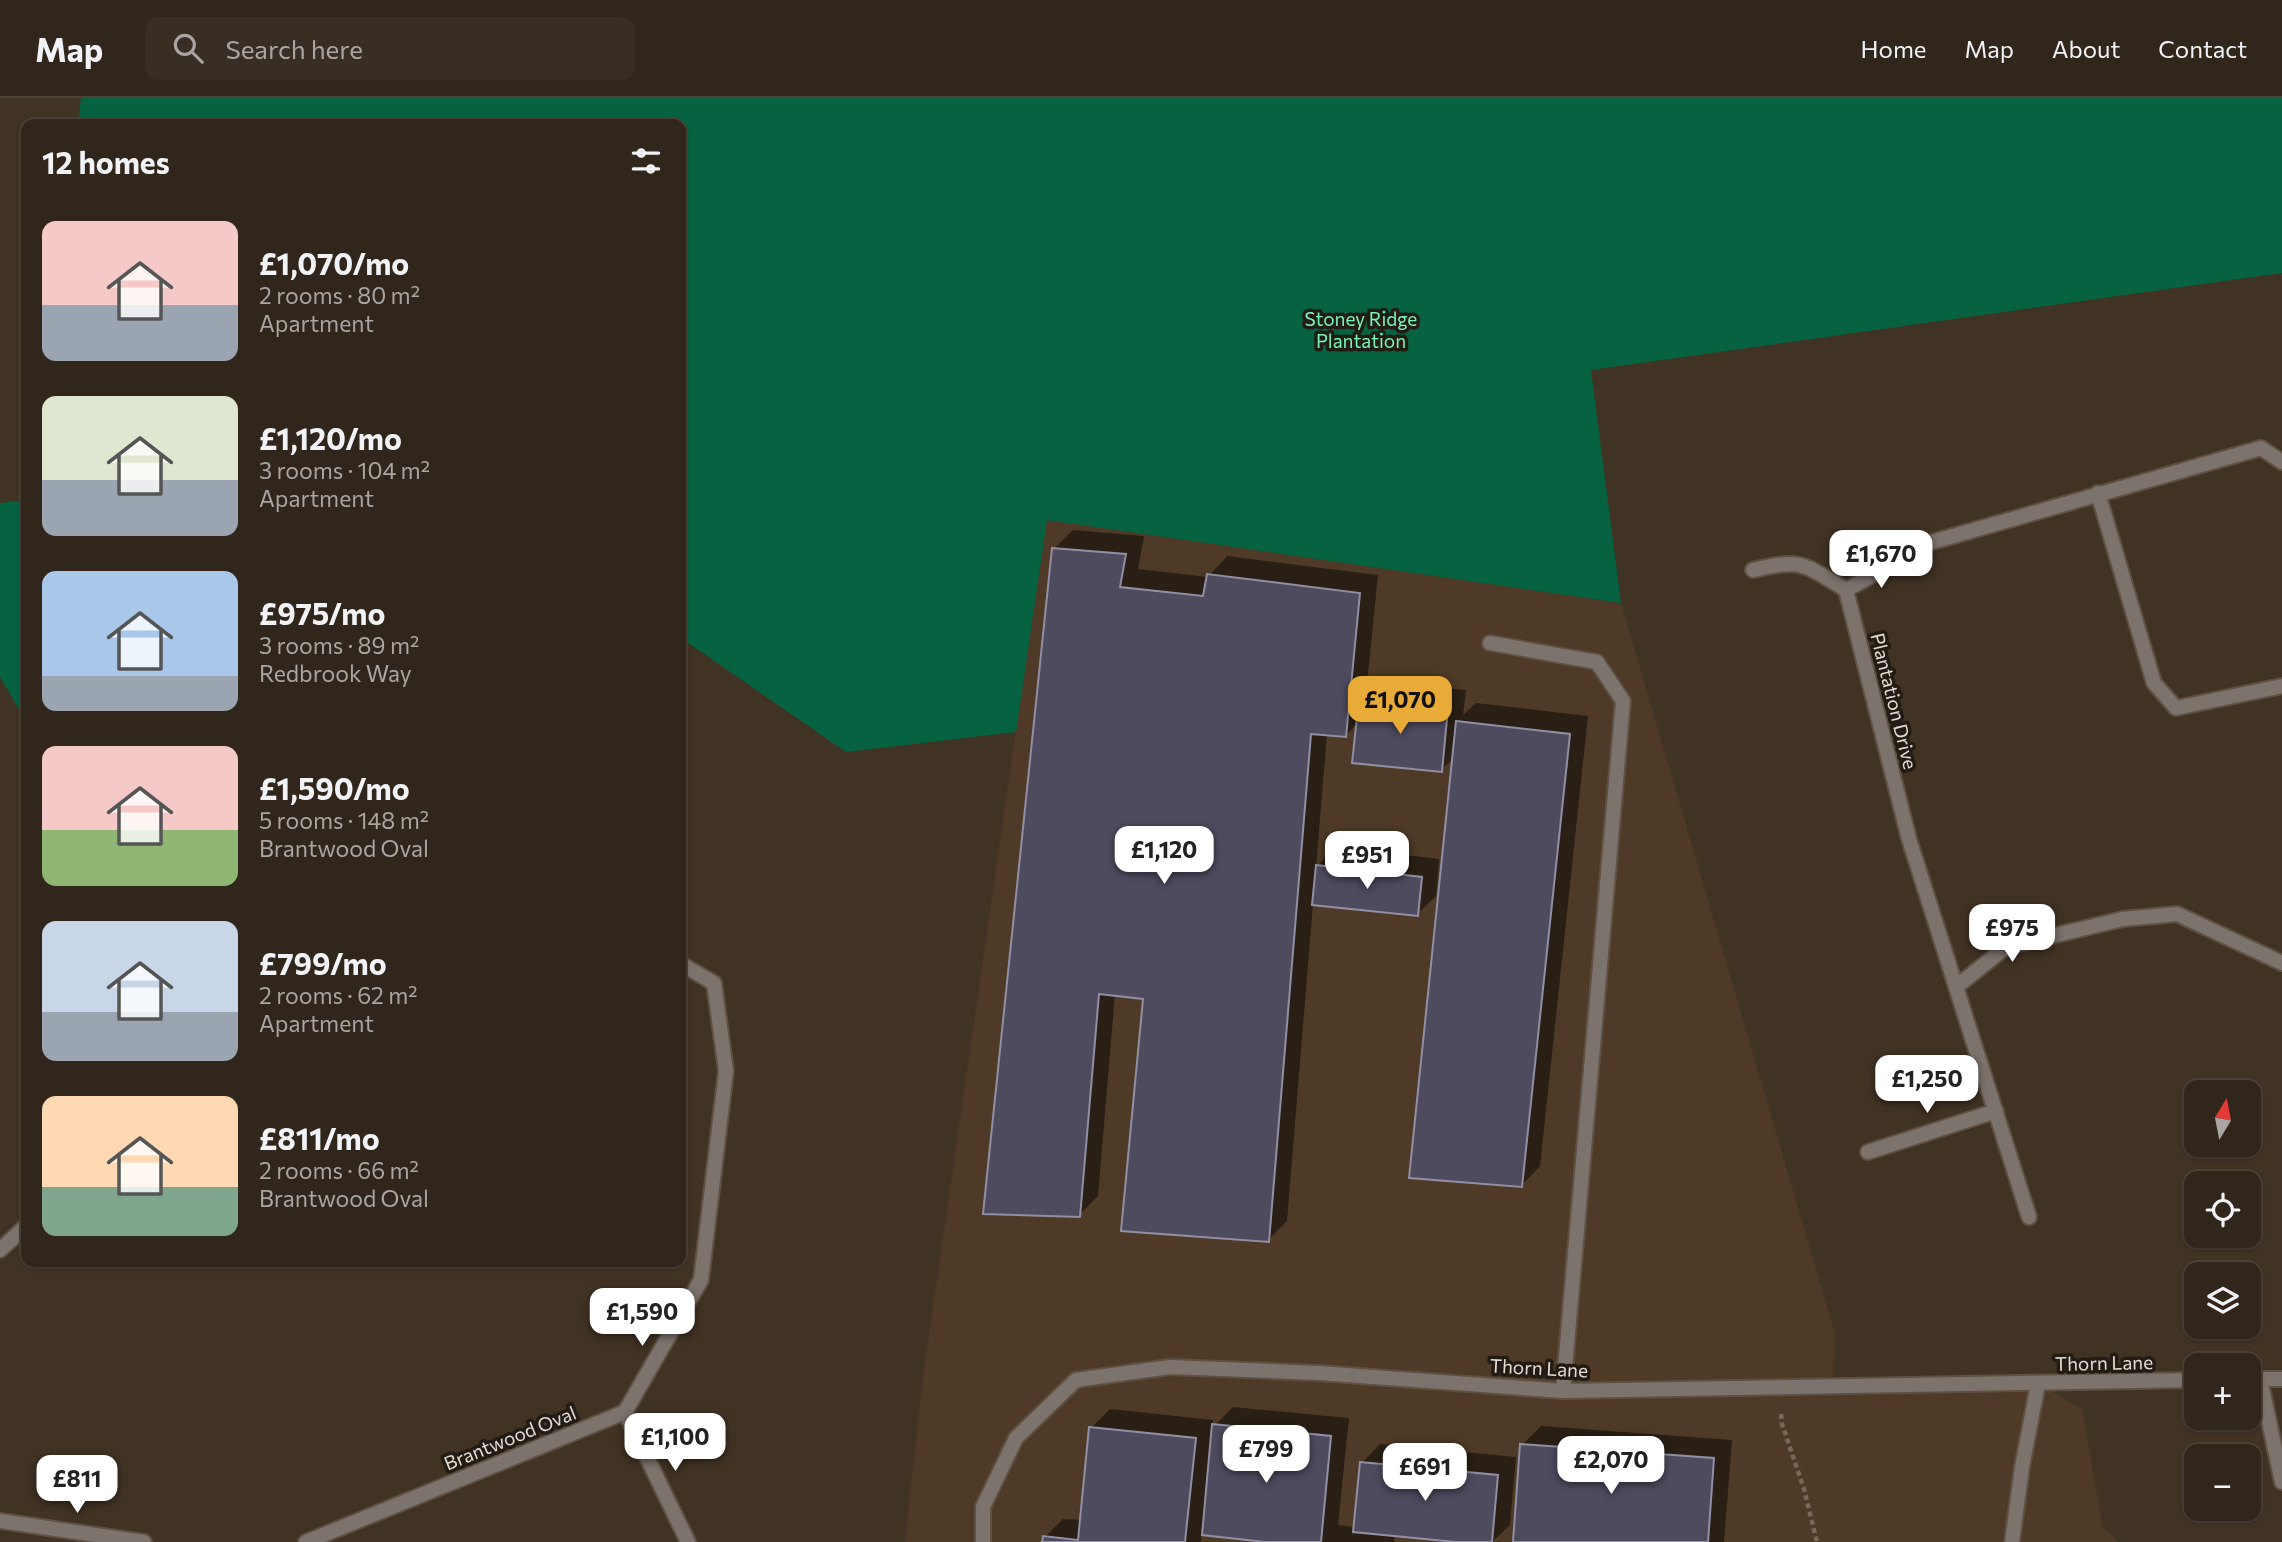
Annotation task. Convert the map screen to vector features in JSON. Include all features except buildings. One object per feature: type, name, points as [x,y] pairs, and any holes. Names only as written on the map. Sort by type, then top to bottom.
[{"type":"street","points":[[1753,570],[1788,561],[1812,569],[1846,590],[1931,542],[2261,448],[2282,462]]},
{"type":"street","points":[[2098,493],[2154,683],[2176,708],[2282,686]]},
{"type":"street","name":"Plantation Drive","points":[[1846,590],[1909,839],[2029,1217]]},
{"type":"street","points":[[1490,643],[1597,662],[1623,701],[1563,1391]]},
{"type":"street","points":[[1956,987],[2006,947],[2123,919],[2177,914],[2282,963]]},
{"type":"street","points":[[686,967],[714,983],[726,1071],[701,1280],[625,1412],[688,1542]]},
{"type":"street","points":[[1868,1152],[1996,1111]]},
{"type":"street","points":[[0,1250],[21,1231]]},
{"type":"street","name":"Thorn Lane","points":[[983,1542],[983,1507],[1016,1438],[1076,1380],[1170,1367],[1319,1373],[1563,1391],[2184,1380]]},
{"type":"street","points":[[2261,1379],[2282,1379]]},
{"type":"street","points":[[2012,1542],[2022,1467],[2038,1384]]},
{"type":"street","points":[[2261,1405],[2282,1482]]},
{"type":"street","name":"Brantwood Oval","points":[[306,1542],[625,1412]]},
{"type":"street","points":[[0,1521],[144,1542]]},
{"type":"path","points":[[1780,1388],[1782,1424],[1804,1489],[1817,1542]]},
{"type":"shaded area","points":[[1046,519],[1621,603],[1835,1334],[1832,1388],[2038,1384],[2082,1409],[2103,1528],[2119,1542],[905,1542],[923,1378]]},
{"type":"green space","name":"Stoney Ridge Plantation","points":[[81,98],[2282,98],[2282,273],[1591,370],[1621,603],[1047,520],[1016,732],[846,752],[686,641],[686,119],[79,119]]},
{"type":"green space","points":[[21,501],[21,713],[0,677],[0,503]]}]
